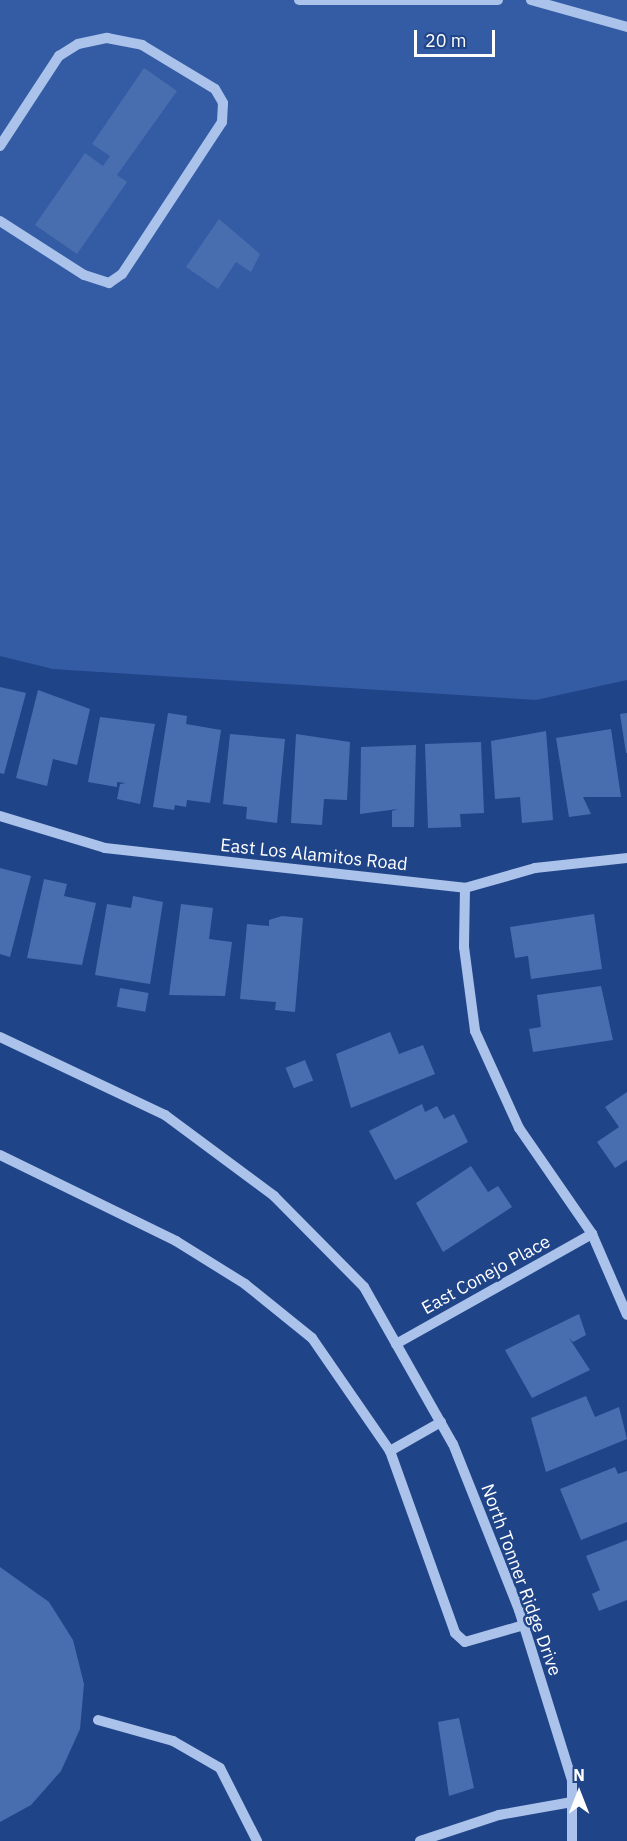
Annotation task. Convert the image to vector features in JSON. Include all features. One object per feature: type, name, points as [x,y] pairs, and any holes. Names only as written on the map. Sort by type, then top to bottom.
[{"type":"street","points":[[299,0],[498,0]]},
{"type":"street","points":[[531,0],[627,27]]},
{"type":"street","points":[[0,146],[59,56],[78,44],[107,38],[142,45],[215,89],[223,103],[222,122],[122,274],[109,283],[84,275],[0,221]]},
{"type":"street","name":"East Los Alamitos Road","points":[[0,816],[105,848],[465,888],[535,868],[627,858]]},
{"type":"street","points":[[465,888],[464,947],[475,1031],[519,1128],[592,1234],[627,1315]]},
{"type":"street","name":"North Tonner Ridge Drive","points":[[0,1037],[165,1115],[274,1196],[364,1287],[441,1422],[524,1625],[572,1780],[572,1841]]},
{"type":"street","points":[[0,1155],[176,1241],[245,1284],[312,1338],[390,1451],[455,1633],[465,1642],[524,1625]]},
{"type":"street","name":"East Conejo Place","points":[[396,1344],[592,1234]]},
{"type":"street","points":[[390,1451],[441,1422]]},
{"type":"street","points":[[98,1719],[173,1741],[220,1768],[257,1841]]},
{"type":"street","points":[[420,1841],[499,1815],[572,1802]]},
{"type":"shaded area","points":[[0,0],[627,0],[627,680],[536,700],[53,669],[0,656]]},
{"type":"building","points":[[144,68],[177,91],[117,175],[127,182],[77,254],[35,225],[85,153],[103,166],[110,156],[92,144]]},
{"type":"building","points":[[219,219],[260,254],[251,272],[236,262],[218,289],[186,267]]},
{"type":"building","points":[[0,687],[26,693],[4,774],[0,773]]},
{"type":"building","points":[[38,690],[90,709],[77,765],[53,759],[47,786],[16,778]]},
{"type":"building","points":[[168,713],[187,716],[186,724],[221,730],[210,803],[187,800],[186,807],[175,805],[174,810],[153,807]]},
{"type":"building","points":[[627,713],[627,753],[626,753],[620,714]]},
{"type":"building","points":[[100,717],[155,724],[140,804],[117,799],[120,784],[126,783],[117,782],[117,787],[88,782]]},
{"type":"building","points":[[611,729],[621,797],[583,797],[591,814],[569,817],[556,738]]},
{"type":"building","points":[[546,731],[553,820],[522,823],[520,797],[495,799],[491,741]]},
{"type":"building","points":[[230,734],[285,739],[277,823],[246,819],[247,807],[223,804]]},
{"type":"building","points":[[296,734],[350,742],[347,800],[324,799],[322,825],[291,823]]},
{"type":"building","points":[[481,742],[484,813],[460,814],[461,827],[428,828],[425,744]]},
{"type":"building","points":[[416,745],[414,827],[392,827],[392,811],[398,809],[360,814],[361,747]]},
{"type":"building","points":[[0,868],[31,876],[10,957],[0,954]]},
{"type":"building","points":[[44,879],[67,884],[64,896],[96,903],[82,965],[27,958]]},
{"type":"building","points":[[133,896],[163,902],[150,984],[95,975],[107,904],[131,908]]},
{"type":"building","points":[[181,904],[213,908],[209,939],[232,942],[225,996],[169,995]]},
{"type":"building","points":[[594,914],[602,969],[531,979],[528,956],[515,958],[510,927]]},
{"type":"building","points":[[282,916],[303,918],[295,1012],[275,1010],[276,1002],[240,999],[247,924],[269,926],[269,920]]},
{"type":"building","points":[[601,986],[613,1040],[533,1052],[529,1029],[541,1027],[537,995]]},
{"type":"building","points":[[120,988],[149,993],[145,1012],[117,1007]]},
{"type":"building","points":[[390,1032],[399,1054],[423,1045],[435,1074],[351,1108],[336,1054]]},
{"type":"building","points":[[305,1060],[313,1080],[294,1088],[286,1068]]},
{"type":"building","points":[[627,1092],[627,1160],[615,1168],[597,1142],[619,1127],[605,1107]]},
{"type":"building","points":[[422,1104],[425,1112],[437,1106],[444,1119],[454,1114],[468,1142],[395,1180],[369,1131]]},
{"type":"building","points":[[471,1166],[488,1192],[498,1186],[512,1207],[443,1252],[416,1203]]},
{"type":"building","points":[[579,1314],[586,1335],[573,1342],[569,1338],[590,1370],[532,1398],[505,1350]]},
{"type":"building","points":[[586,1396],[595,1417],[619,1407],[627,1439],[546,1472],[531,1418]]},
{"type":"building","points":[[615,1467],[618,1474],[627,1471],[627,1522],[581,1540],[560,1489]]},
{"type":"building","points":[[627,1540],[627,1600],[599,1611],[592,1594],[600,1590],[586,1556]]},
{"type":"building","points":[[0,1567],[49,1602],[73,1640],[84,1684],[80,1729],[61,1771],[31,1805],[0,1822]]},
{"type":"building","points":[[459,1718],[474,1788],[449,1796],[438,1722]]}]
